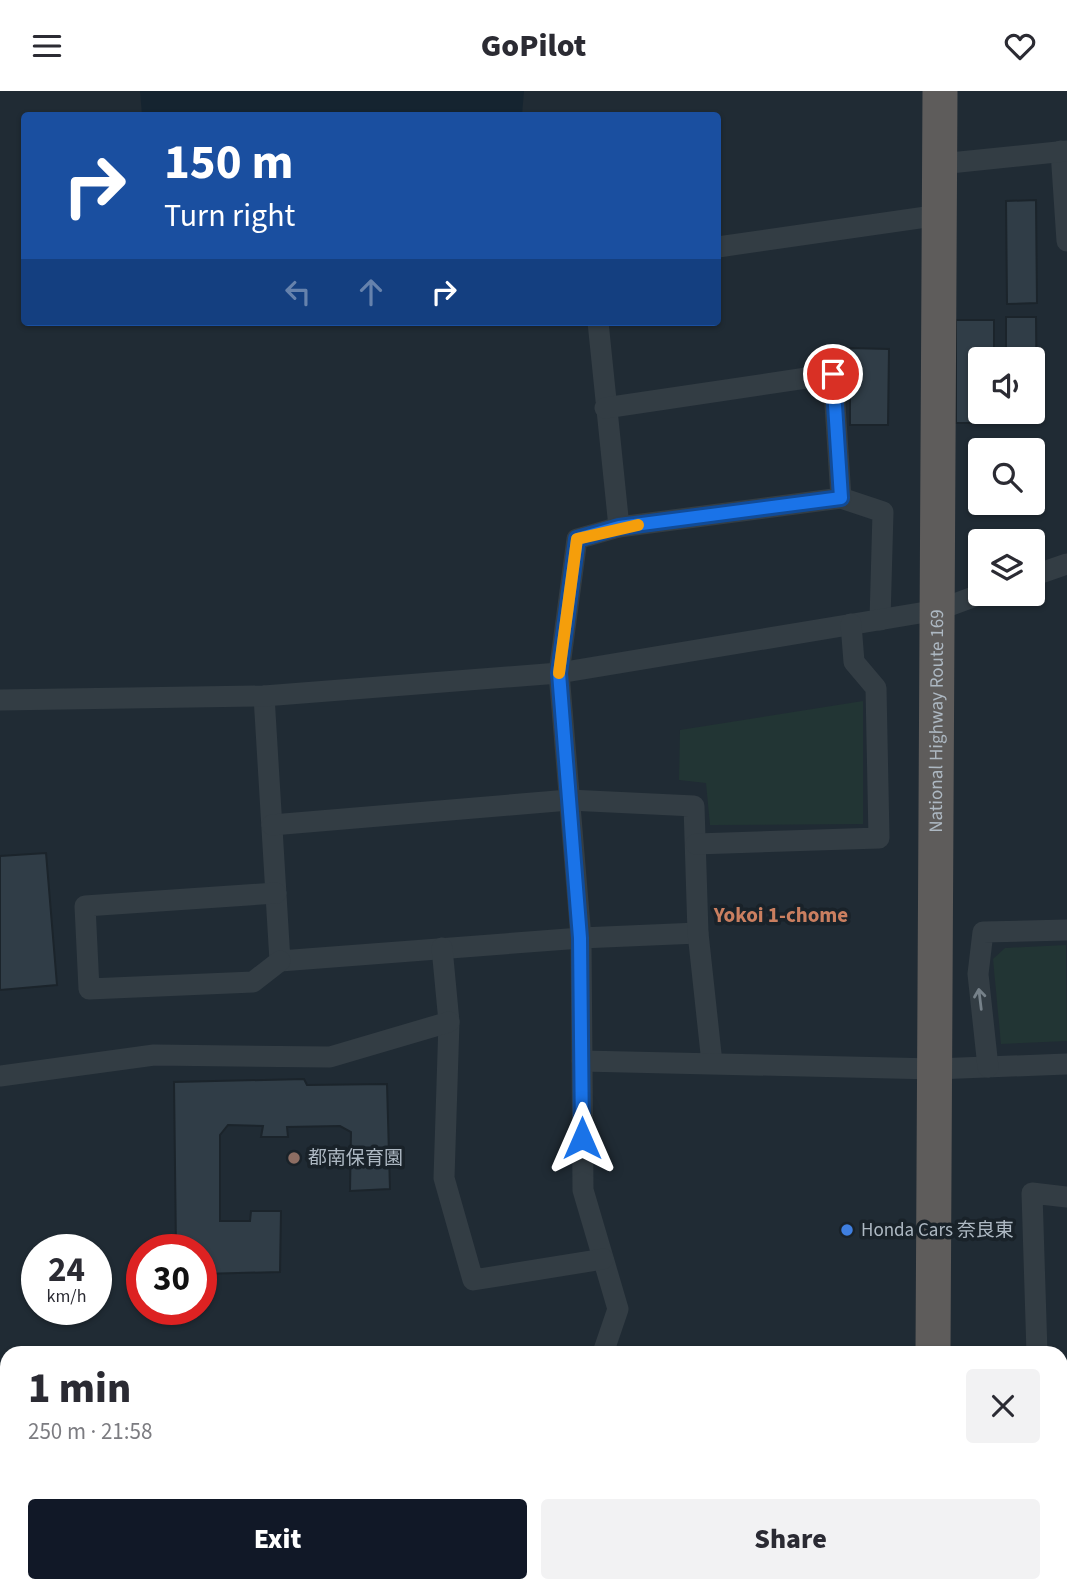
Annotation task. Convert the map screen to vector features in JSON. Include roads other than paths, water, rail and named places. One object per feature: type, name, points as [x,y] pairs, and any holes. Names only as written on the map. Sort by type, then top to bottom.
[{"type":"highway","name":"National Highway Route 169","points":[[933,1346],[940,91]]},
{"type":"street","points":[[940,164],[1064,151],[1067,241]]},
{"type":"street","points":[[721,247],[940,215]]},
{"type":"street","points":[[598,326],[619,527]]},
{"type":"street","points":[[605,408],[833,374],[841,498]]},
{"type":"street","points":[[605,1346],[618,1309],[583,1190],[580,938],[559,673],[577,539],[619,527],[841,498],[883,512],[880,620]]},
{"type":"street","points":[[1045,572],[1067,564]]},
{"type":"street","points":[[0,701],[264,696],[559,673],[938,610],[968,599]]},
{"type":"street","points":[[695,843],[879,838],[876,688],[854,662],[852,624]]},
{"type":"street","points":[[264,696],[280,961]]},
{"type":"street","points":[[272,825],[569,800],[694,806],[698,933],[712,1063]]},
{"type":"street","points":[[276,893],[85,906],[89,989],[253,982],[280,961],[580,938],[698,933]]},
{"type":"street","points":[[988,1067],[978,974],[983,932],[1067,930]]},
{"type":"street","points":[[442,948],[449,1022],[444,1178],[473,1280],[603,1259]]},
{"type":"street","points":[[0,1076],[154,1055],[330,1057],[449,1022]]},
{"type":"street","points":[[582,1061],[935,1069],[1067,1064]]},
{"type":"street","points":[[1037,1346],[1031,1193],[1067,1197]]},
{"type":"water","points":[[140,91],[524,91],[522,112],[142,112]]},
{"type":"place","name":"都南保育園","points":[[294,1158]]},
{"type":"place","name":"Honda Cars 奈良東","points":[[847,1230]]},
{"type":"district","name":"Yokoi 1-chome","points":[[781,915]]}]
